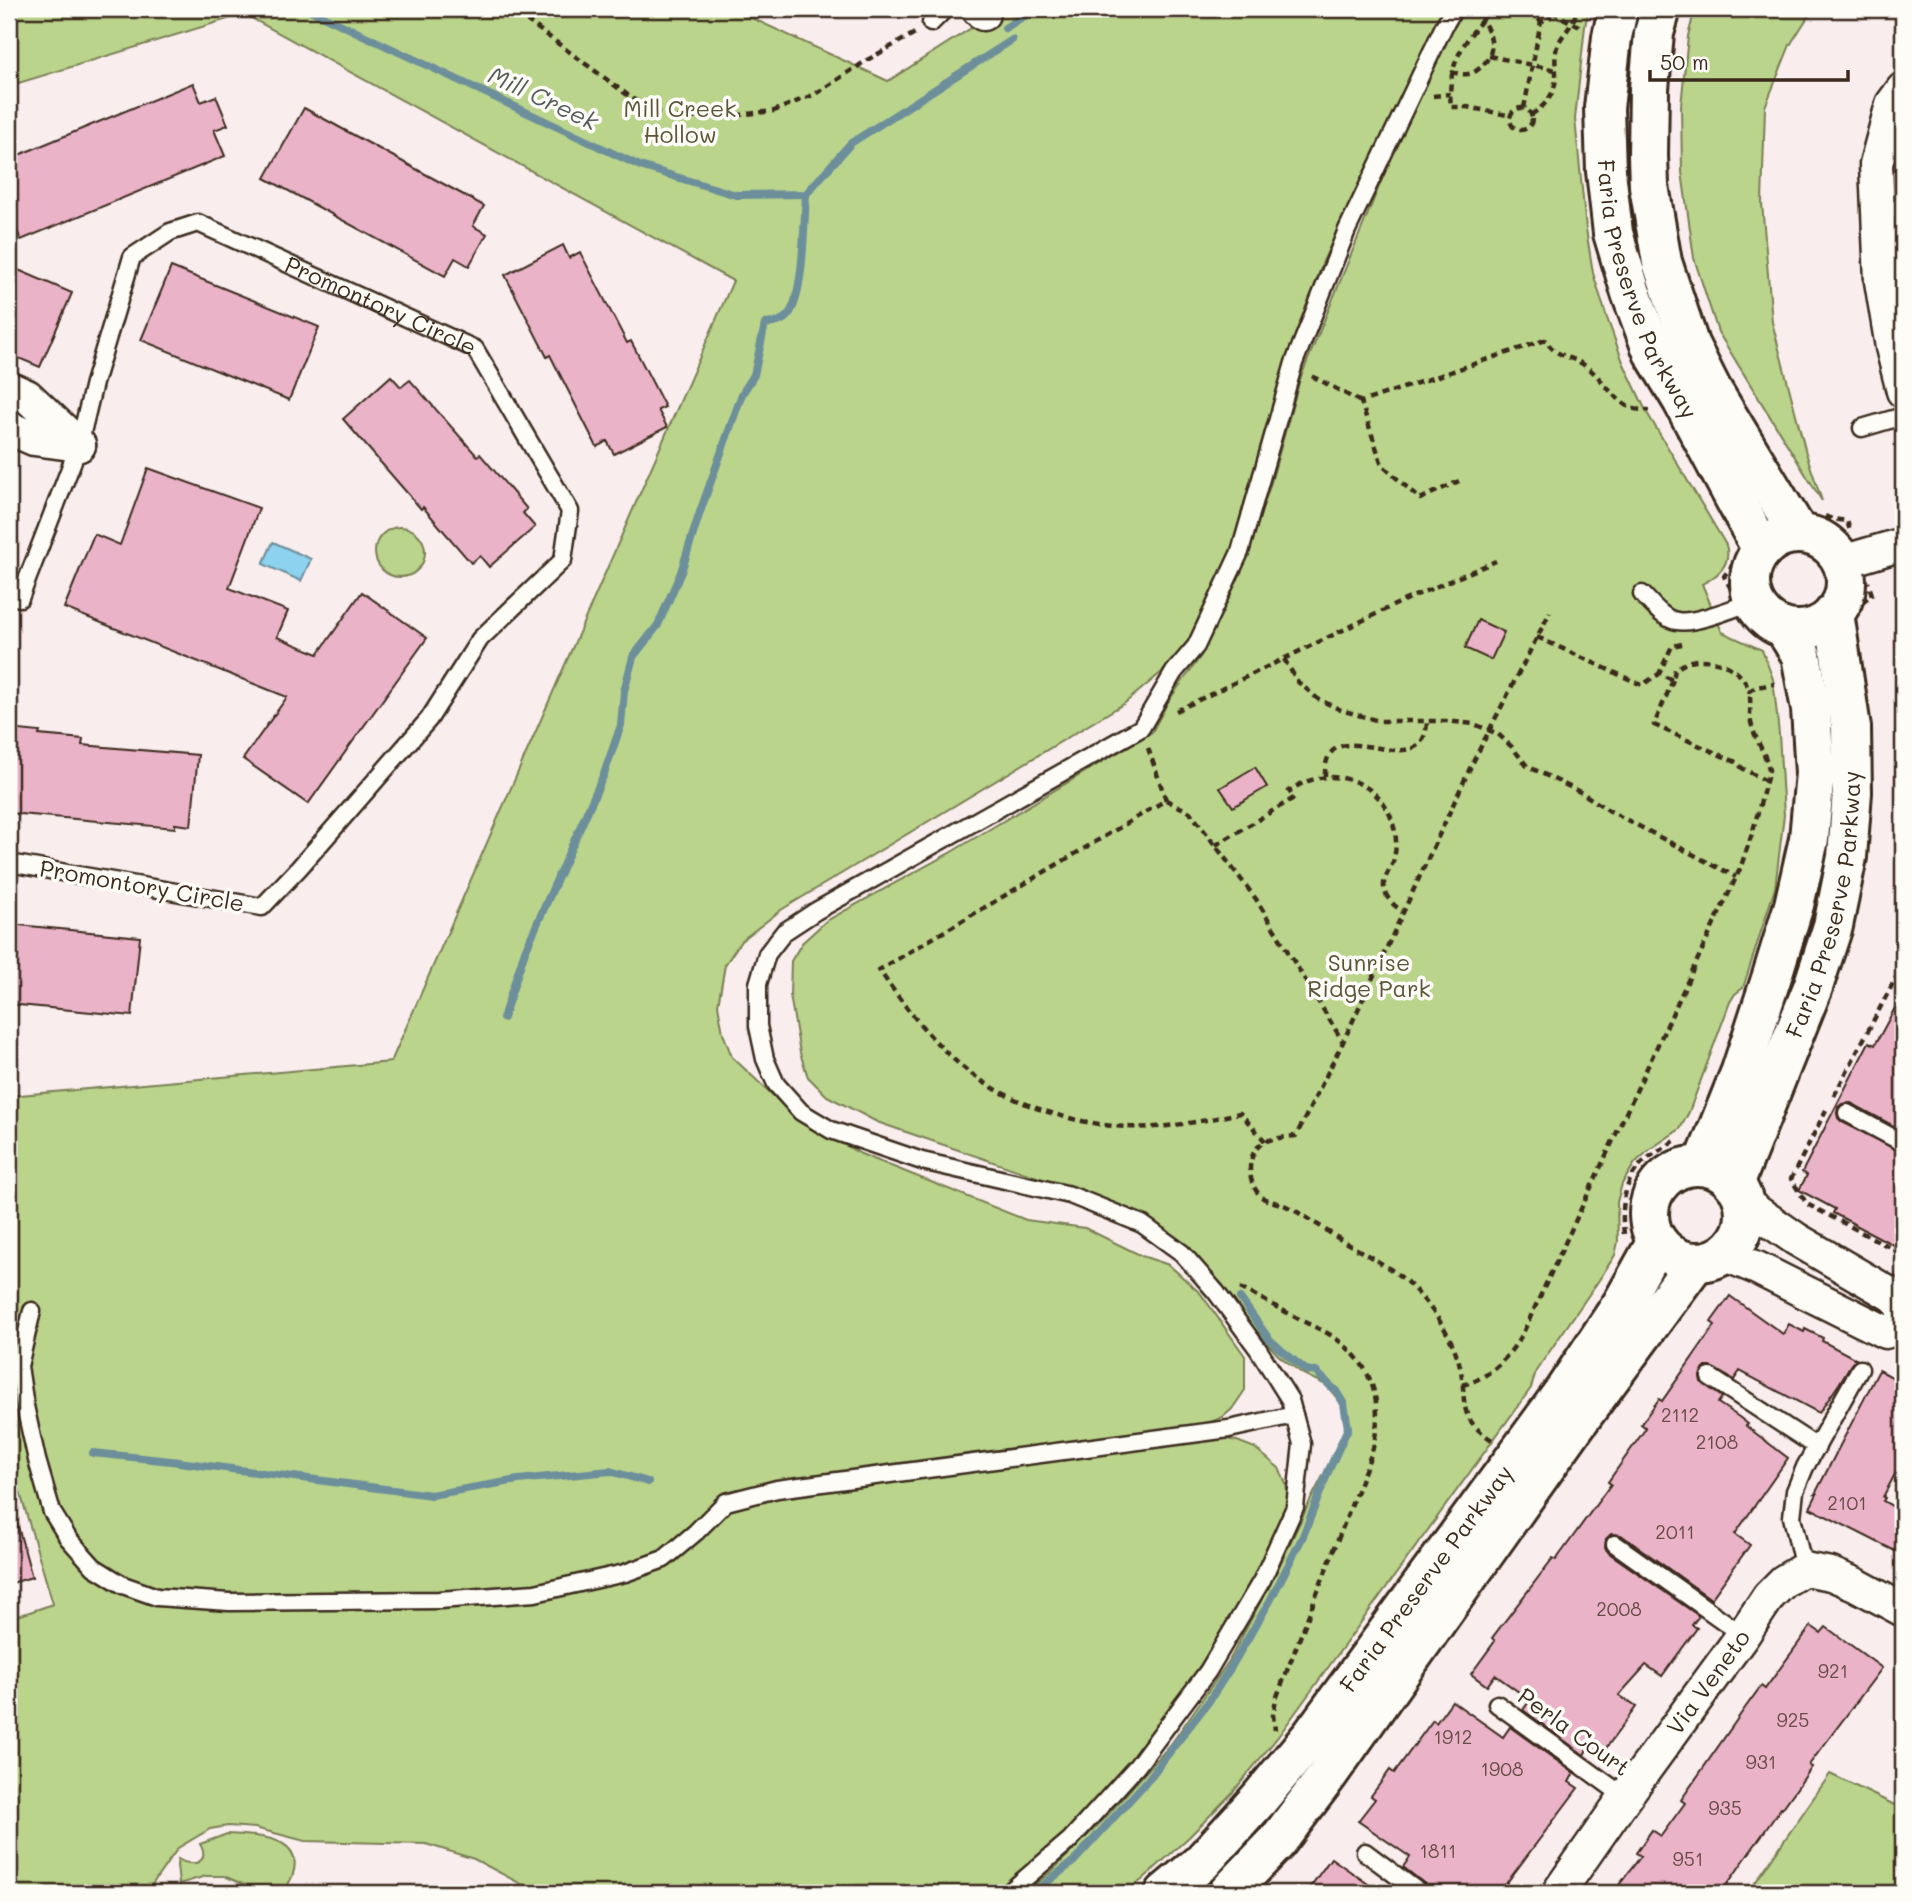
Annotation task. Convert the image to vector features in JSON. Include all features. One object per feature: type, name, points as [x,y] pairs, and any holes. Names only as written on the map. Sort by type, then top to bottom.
[{"type":"street","name":"Faria Preserve Parkway","points":[[1661,9],[1654,33],[1648,155],[1649,186],[1662,262],[1689,344],[1712,390],[1799,534]]},
{"type":"street","name":"Faria Preserve Parkway","points":[[1604,20],[1612,37],[1604,108],[1606,171],[1613,233],[1653,352],[1682,400],[1762,550]]},
{"type":"street","points":[[1903,89],[1892,104],[1875,164],[1890,209],[1881,281],[1892,347],[1903,391]]},
{"type":"street","points":[[9,388],[27,396],[79,445]]},
{"type":"street","points":[[9,428],[34,439],[79,445]]},
{"type":"street","points":[[1799,534],[1825,542],[1835,551],[1846,575],[1846,589],[1842,602],[1824,622],[1798,630],[1771,622],[1761,613],[1751,590],[1752,569],[1762,550],[1773,541],[1799,534]]},
{"type":"street","points":[[1842,562],[1903,544]]},
{"type":"street","name":"Faria Preserve Parkway","points":[[1727,1185],[1813,987],[1833,926],[1847,857],[1852,792],[1851,728],[1834,613]]},
{"type":"street","name":"Faria Preserve Parkway","points":[[1727,1185],[1741,1071],[1794,905],[1809,839],[1815,772],[1811,709],[1801,655],[1784,628]]},
{"type":"street","points":[[1903,1310],[1897,1298],[1796,1239],[1727,1185],[1687,1167],[1672,1172],[1660,1182],[1652,1196],[1648,1211],[1650,1227],[1641,1238],[1667,1252],[1681,1259],[1710,1258],[1758,1268],[1885,1332],[1903,1327]]},
{"type":"street","points":[[1710,1258],[1734,1244],[1745,1218],[1727,1185]]},
{"type":"street","name":"Faria Preserve Parkway","points":[[1165,1893],[1202,1862],[1312,1735],[1564,1391],[1622,1304],[1641,1238]]},
{"type":"street","name":"Faria Preserve Parkway","points":[[1228,1893],[1277,1842],[1327,1776],[1574,1427],[1710,1258]]},
{"type":"street","points":[[1804,1569],[1831,1574],[1903,1610]]},
{"type":"street","name":"Via Veneto","points":[[1558,1893],[1769,1595],[1784,1581],[1804,1569]]},
{"type":"lane","points":[[931,23],[945,9]]},
{"type":"lane","points":[[1008,1893],[1070,1840],[1137,1766],[1208,1671],[1262,1580],[1295,1507],[1302,1444],[1290,1400],[1258,1349],[1216,1292],[1182,1253],[1142,1224],[1070,1195],[922,1161],[831,1130],[801,1112],[776,1084],[765,1059],[758,1026],[758,984],[767,954],[784,932],[828,904],[1141,728],[1174,672],[1196,646],[1240,552],[1293,366],[1347,230],[1454,9]]},
{"type":"lane","name":"Promontory Circle","points":[[9,596],[20,598],[79,445],[93,383],[132,257],[170,232],[198,223],[475,349],[570,511],[562,560],[480,639],[429,719],[299,868],[262,906],[9,863]]},
{"type":"lane","points":[[1862,428],[1903,416]]},
{"type":"lane","points":[[1642,594],[1662,614],[1678,622],[1702,618],[1754,601]]},
{"type":"lane","points":[[1847,1113],[1903,1143]]},
{"type":"lane","points":[[32,1311],[19,1366],[31,1433],[52,1512],[68,1538],[94,1567],[123,1585],[157,1597],[229,1602],[355,1601],[439,1600],[535,1593],[625,1573],[664,1559],[726,1502],[777,1489],[1229,1429],[1294,1415]]},
{"type":"lane","points":[[1804,1569],[1792,1517],[1795,1490],[1860,1369]]},
{"type":"lane","points":[[1710,1377],[1817,1447]]},
{"type":"lane","points":[[1615,1544],[1743,1635]]},
{"type":"lane","name":"Perla Court","points":[[1497,1703],[1625,1797]]},
{"type":"lane","points":[[1365,1852],[1420,1893]]},
{"type":"path","points":[[505,9],[525,19],[633,99],[658,112],[682,118],[774,111],[816,94],[931,23]]},
{"type":"path","points":[[1492,9],[1461,50],[1453,66],[1450,81],[1451,107],[1468,107],[1511,116]]},
{"type":"path","points":[[1526,9],[1533,9],[1534,16],[1541,21],[1547,20],[1551,10],[1573,23],[1604,20]]},
{"type":"path","points":[[1524,108],[1514,111],[1511,116],[1512,123],[1520,129],[1530,125],[1531,115],[1549,100],[1555,84],[1556,49],[1573,23],[1577,9]]},
{"type":"path","points":[[1423,72],[1468,74],[1484,64],[1492,41],[1489,29],[1482,20]]},
{"type":"path","points":[[1524,108],[1541,21]]},
{"type":"path","points":[[1489,56],[1556,70]]},
{"type":"path","points":[[1524,108],[1531,115]]},
{"type":"path","points":[[1361,402],[1545,341],[1553,351],[1590,368],[1616,397],[1630,408],[1649,411]]},
{"type":"path","points":[[1293,366],[1361,402],[1382,465],[1420,499],[1459,481]]},
{"type":"path","points":[[1343,1042],[1256,899],[1190,812],[1166,800],[1141,728],[1405,600],[1496,561]]},
{"type":"path","points":[[1495,1443],[1480,1432],[1464,1411],[1460,1366],[1447,1334],[1412,1286],[1369,1256],[1286,1206],[1263,1198],[1250,1175],[1255,1150],[1265,1142],[1296,1136],[1489,731],[1550,612]]},
{"type":"path","points":[[1537,637],[1642,685],[1659,674],[1672,646],[1684,644]]},
{"type":"path","points":[[1284,659],[1297,682],[1318,699],[1366,719],[1474,724],[1498,734],[1513,747],[1527,766],[1583,793],[1611,811],[1736,877]]},
{"type":"path","points":[[1462,1385],[1489,1374],[1508,1356],[1522,1335],[1736,877],[1753,831],[1766,781],[1769,769],[1751,725],[1751,701],[1744,678],[1726,666],[1699,660],[1687,662],[1675,669],[1654,725],[1738,763],[1766,781]]},
{"type":"path","points":[[1659,674],[1673,680]]},
{"type":"path","points":[[1749,691],[1779,683]]},
{"type":"path","points":[[1325,776],[1327,755],[1335,748],[1345,745],[1398,751],[1412,748],[1424,736],[1427,721]]},
{"type":"path","points":[[1216,845],[1294,798],[1289,791],[1305,781],[1325,776],[1363,784],[1376,794],[1392,820],[1396,844],[1384,890],[1391,903],[1404,912]]},
{"type":"path","points":[[1166,800],[879,970],[903,1004],[960,1065],[989,1085],[1021,1101],[1083,1121],[1133,1127],[1198,1122],[1240,1113],[1265,1142]]},
{"type":"path","points":[[1641,1238],[1623,1222],[1625,1192],[1641,1164],[1686,1132]]},
{"type":"green space","name":"Mill Creek Hollow","points":[[9,9],[732,9],[888,81],[1001,9],[1444,9],[1323,261],[1229,556],[1199,626],[1169,666],[1125,703],[781,910],[741,941],[725,965],[718,1005],[723,1033],[732,1057],[798,1119],[861,1154],[1026,1220],[1085,1228],[1142,1256],[1169,1265],[1201,1294],[1245,1356],[1245,1390],[1223,1417],[1201,1426],[1202,1440],[1220,1438],[1255,1448],[1279,1468],[1286,1484],[1288,1500],[1274,1538],[1245,1596],[1196,1672],[1138,1752],[1091,1806],[1038,1861],[996,1893],[538,1893],[474,1859],[426,1844],[305,1841],[255,1828],[228,1826],[210,1829],[178,1848],[146,1893],[9,1893],[9,1619],[53,1604],[9,1455],[9,1096],[391,1062],[733,281],[244,14],[9,86]]},
{"type":"green space","name":"Sunrise Ridge Park","points":[[1461,9],[1589,9],[1575,119],[1593,273],[1623,362],[1646,411],[1726,545],[1727,558],[1722,569],[1702,584],[1722,632],[1762,650],[1773,679],[1784,815],[1775,888],[1743,988],[1730,1002],[1689,1112],[1680,1129],[1635,1163],[1622,1184],[1617,1202],[1618,1242],[1615,1255],[1536,1371],[1531,1388],[1277,1738],[1233,1792],[1190,1836],[1142,1880],[1123,1893],[1024,1893],[1052,1871],[1104,1819],[1171,1744],[1229,1661],[1278,1569],[1342,1439],[1348,1421],[1342,1404],[1326,1385],[1303,1374],[1278,1355],[1245,1319],[1197,1256],[1159,1225],[1098,1198],[877,1122],[827,1096],[808,1077],[800,1053],[790,995],[791,961],[802,943],[826,921],[948,854],[1152,732],[1169,700],[1201,656],[1237,580],[1270,486],[1300,379],[1389,162]]},
{"type":"green space","points":[[1695,9],[1813,9],[1790,45],[1765,107],[1762,203],[1772,322],[1806,453],[1822,501],[1718,332],[1694,258],[1682,172],[1681,106],[1688,36]]},
{"type":"green space","points":[[400,527],[417,535],[425,552],[417,569],[400,577],[383,569],[375,552],[383,535]]},
{"type":"green space","points":[[1830,1774],[1903,1809],[1903,1893],[1748,1893]]},
{"type":"green space","points":[[227,1834],[274,1840],[291,1851],[295,1861],[293,1874],[283,1893],[254,1893],[243,1884],[224,1876],[206,1876],[179,1884],[178,1859],[189,1863],[198,1862],[203,1856],[200,1844]]},
{"type":"water","points":[[273,542],[311,559],[301,581],[263,564]]},
{"type":"building","points":[[193,83],[201,102],[216,96],[228,125],[214,130],[225,156],[21,240],[9,212],[9,189],[15,186],[9,170],[9,159]]},
{"type":"building","points":[[304,108],[484,206],[473,226],[487,234],[469,266],[455,258],[445,276],[265,178]]},
{"type":"building","points":[[563,245],[569,258],[580,252],[627,343],[631,341],[665,407],[658,410],[667,427],[614,454],[607,441],[597,447],[505,275]]},
{"type":"building","points":[[9,266],[72,293],[40,367],[9,354]]},
{"type":"building","points":[[171,267],[319,327],[289,400],[141,340]]},
{"type":"building","points":[[391,376],[401,387],[410,380],[477,456],[480,454],[527,509],[523,513],[535,527],[489,567],[480,556],[471,563],[343,419]]},
{"type":"building","points":[[148,468],[259,508],[229,588],[288,611],[277,637],[318,654],[362,592],[427,638],[308,804],[243,759],[287,697],[64,608],[94,534],[120,545]]},
{"type":"building","points":[[1478,620],[1504,632],[1491,660],[1465,648]]},
{"type":"building","points":[[9,729],[83,739],[82,745],[198,755],[191,826],[175,824],[175,828],[9,813]]},
{"type":"building","points":[[1255,767],[1267,787],[1233,807],[1220,788]]},
{"type":"building","points":[[9,924],[140,937],[132,1016],[9,1004]]},
{"type":"building","points":[[1903,993],[1903,1131],[1851,1103],[1842,1104],[1837,1113],[1842,1122],[1903,1153],[1903,1250],[1833,1213],[1835,1209],[1799,1190],[1807,1175],[1802,1172],[1869,1042],[1875,1045]]},
{"type":"building","points":[[1730,1296],[1783,1334],[1789,1324],[1804,1332],[1805,1329],[1856,1359],[1819,1413],[1740,1371],[1734,1380],[1711,1367],[1702,1371],[1701,1382],[1722,1397],[1718,1403],[1788,1458],[1735,1534],[1750,1545],[1711,1599],[1621,1535],[1611,1534],[1606,1539],[1605,1548],[1609,1553],[1699,1616],[1692,1625],[1697,1628],[1662,1676],[1646,1665],[1619,1695],[1636,1707],[1601,1755],[1589,1746],[1584,1755],[1523,1710],[1530,1700],[1495,1675],[1487,1686],[1471,1674],[1495,1641],[1492,1638],[1553,1558],[1556,1560],[1611,1484],[1608,1482],[1646,1428],[1641,1424],[1659,1399],[1662,1401],[1715,1325],[1711,1322]]},
{"type":"building","points":[[1879,1370],[1903,1383],[1903,1459],[1883,1501],[1903,1512],[1903,1555],[1810,1508]]},
{"type":"building","points":[[15,1516],[32,1577],[9,1584],[9,1517]]},
{"type":"building","points":[[1811,1626],[1821,1633],[1826,1627],[1882,1668],[1809,1765],[1812,1767],[1721,1893],[1613,1893],[1641,1856],[1636,1853],[1652,1830],[1661,1836],[1685,1803],[1681,1800],[1745,1708],[1761,1686],[1765,1689]]},
{"type":"building","points":[[1452,1701],[1503,1737],[1510,1727],[1574,1773],[1569,1782],[1578,1788],[1499,1893],[1430,1893],[1426,1885],[1403,1867],[1410,1857],[1358,1821],[1375,1799],[1371,1796],[1390,1770],[1394,1773],[1433,1720],[1436,1723]]},
{"type":"building","points":[[1331,1858],[1381,1893],[1306,1893]]},
{"type":"waterway","name":"Mill Creek","points":[[308,9],[640,166],[736,195],[806,194],[851,143],[1012,40]]},
{"type":"waterway","points":[[1005,28],[1035,9]]},
{"type":"waterway","points":[[503,1018],[525,951],[604,774],[621,725],[624,691],[633,657],[658,625],[681,572],[742,394],[754,375],[765,324],[784,319],[794,304],[804,239],[806,194]]},
{"type":"waterway","points":[[1033,1893],[1074,1861],[1147,1781],[1209,1701],[1270,1601],[1303,1536],[1348,1428],[1344,1404],[1336,1391],[1316,1372],[1306,1370],[1269,1339],[1240,1298]]},
{"type":"waterway","points":[[93,1453],[431,1495],[518,1480],[610,1471],[648,1482]]}]
